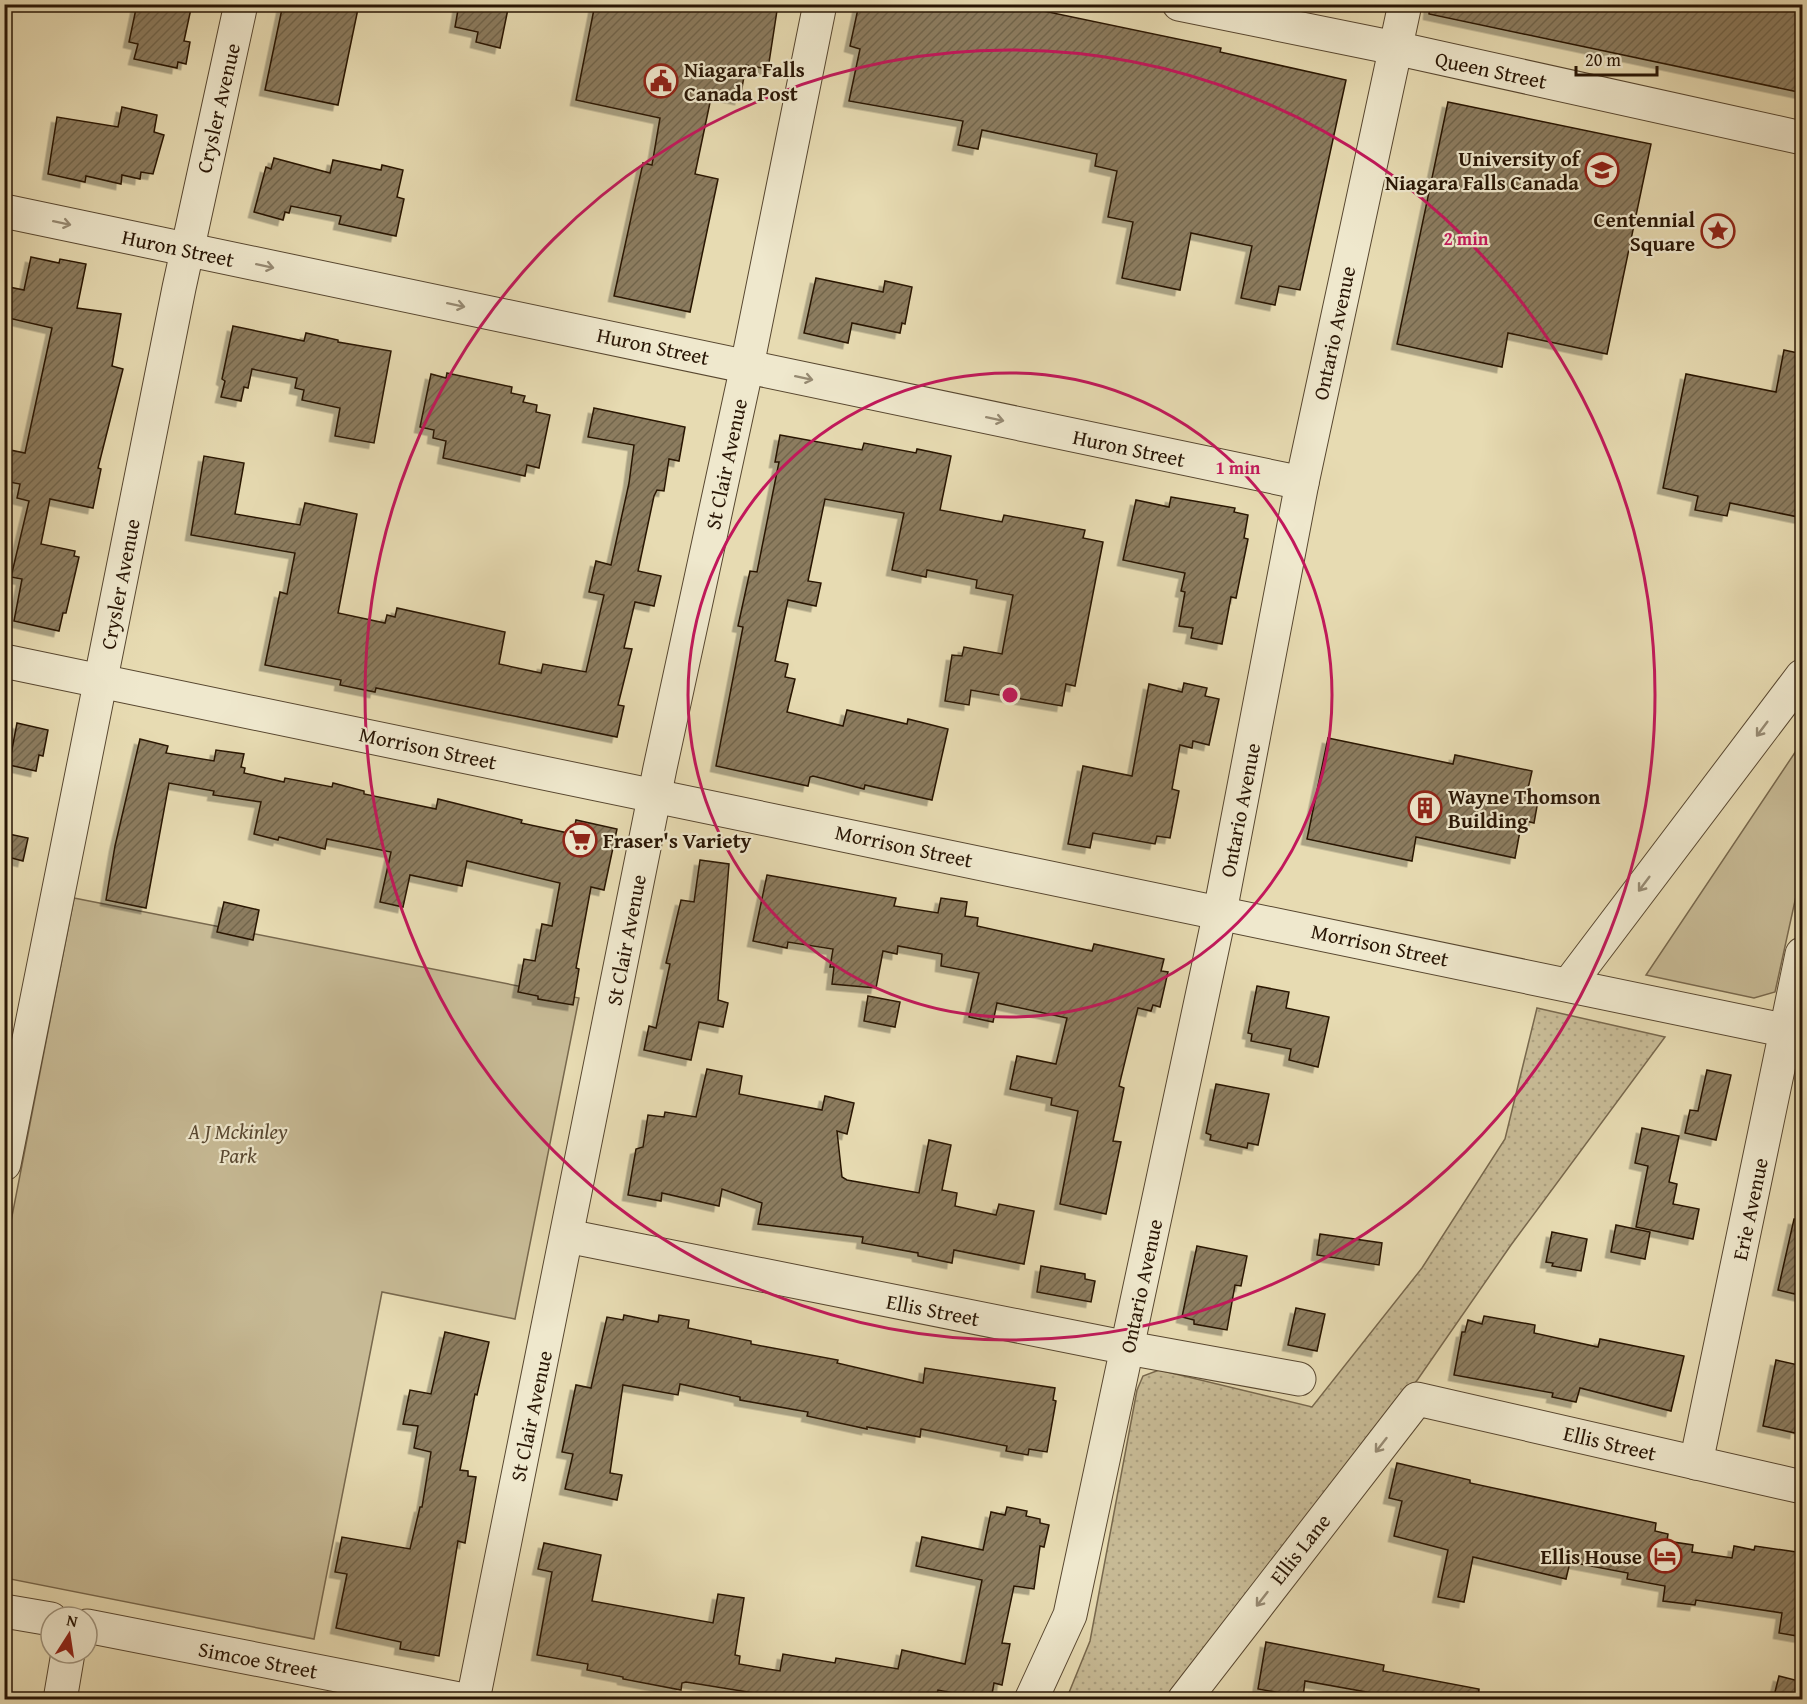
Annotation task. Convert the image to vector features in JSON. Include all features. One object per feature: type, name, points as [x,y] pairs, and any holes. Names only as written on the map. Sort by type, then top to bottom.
[{"type":"street","name":"Crysler Avenue","points":[[4,1164],[10,1113],[102,682],[187,250],[241,4]]},
{"type":"street","name":"St Clair Avenue","points":[[473,1700],[655,794],[747,366],[820,4]]},
{"type":"street","name":"Queen Street","points":[[1179,4],[1395,48],[1803,138]]},
{"type":"street","name":"Ontario Avenue","points":[[1030,1700],[1070,1615],[1220,912],[1302,483],[1405,4]]},
{"type":"street","name":"Huron Street","points":[[4,211],[1302,483]]},
{"type":"street","name":"Morrison Street","points":[[4,661],[655,794],[1795,1032]]},
{"type":"street","points":[[1569,984],[1803,676]]},
{"type":"street","name":"Erie Avenue","points":[[1696,1463],[1795,1032],[1803,954]]},
{"type":"street","name":"Ellis Street","points":[[567,1236],[1128,1348],[1299,1379]]},
{"type":"street","name":"Ellis Street","points":[[1417,1399],[1803,1486]]},
{"type":"street","name":"Ellis Lane","points":[[1184,1700],[1417,1399]]},
{"type":"street","points":[[4,1611],[39,1617]]},
{"type":"street","name":"Simcoe Street","points":[[99,1628],[464,1700]]},
{"type":"street","points":[[60,1700],[66,1665]]},
{"type":"green space","points":[[1802,742],[1802,869],[1775,992],[1754,998],[1646,975]]},
{"type":"green space","name":"A J Mckinley Park","points":[[74,898],[579,998],[515,1319],[382,1292],[314,1639],[5,1578],[5,1252]]},
{"type":"green space","points":[[1537,1008],[1665,1037],[1511,1245],[1418,1379],[1168,1699],[1066,1700],[1090,1641],[1137,1390],[1143,1376],[1159,1370],[1312,1407],[1422,1268],[1505,1139]]},
{"type":"building","points":[[137,4],[192,4],[184,41],[190,42],[186,64],[178,62],[177,68],[134,59],[138,44],[129,42]]},
{"type":"building","points":[[283,4],[359,4],[338,105],[265,90]]},
{"type":"building","points":[[459,4],[509,4],[500,48],[476,42],[478,32],[455,27]]},
{"type":"building","name":"Niagara Falls Canada Post","points":[[595,4],[778,4],[768,69],[746,65],[740,99],[712,93],[695,174],[718,179],[690,312],[614,296],[643,163],[652,165],[660,118],[576,100]]},
{"type":"building","points":[[859,4],[1010,4],[1221,48],[1220,52],[1346,80],[1300,290],[1279,286],[1275,305],[1241,298],[1252,246],[1191,233],[1180,290],[1122,278],[1133,222],[1108,217],[1117,171],[1095,166],[1097,154],[982,130],[978,149],[958,145],[963,121],[849,101],[860,49],[850,46]]},
{"type":"building","points":[[1430,4],[1803,4],[1803,93],[1429,14]]},
{"type":"building","points":[[1448,102],[1651,144],[1607,354],[1508,333],[1502,367],[1397,344]]},
{"type":"building","points":[[122,107],[157,115],[154,132],[164,135],[153,174],[141,172],[140,179],[122,175],[121,184],[86,176],[85,182],[48,174],[57,117],[118,127]]},
{"type":"building","points":[[274,158],[330,173],[333,160],[381,170],[382,165],[403,170],[397,197],[404,199],[396,236],[339,224],[341,216],[291,206],[289,213],[285,212],[283,220],[254,212],[266,167],[271,169]]},
{"type":"building","points":[[31,257],[59,263],[60,259],[86,264],[77,308],[121,314],[112,366],[123,369],[98,468],[101,469],[93,508],[50,499],[41,544],[75,551],[74,556],[79,557],[66,613],[63,613],[59,631],[14,621],[22,579],[11,577],[29,501],[17,498],[20,484],[4,481],[4,478],[10,450],[25,453],[52,328],[4,317],[4,286],[24,290]]},
{"type":"building","points":[[816,278],[883,292],[885,281],[912,287],[905,324],[902,323],[900,333],[852,323],[848,343],[804,333]]},
{"type":"building","points":[[233,326],[304,341],[306,333],[338,340],[338,342],[391,351],[374,443],[335,436],[340,408],[302,400],[304,390],[295,388],[297,378],[252,369],[248,388],[244,387],[241,401],[221,397],[225,381],[222,379]]},
{"type":"building","points":[[1784,350],[1803,354],[1803,518],[1730,503],[1727,516],[1695,510],[1698,496],[1663,488],[1686,374],[1776,392]]},
{"type":"building","points":[[447,373],[512,387],[511,393],[525,396],[523,402],[537,405],[536,412],[550,415],[539,468],[527,465],[525,476],[443,458],[446,441],[433,438],[434,430],[420,427],[431,374],[446,378]]},
{"type":"building","points":[[594,408],[685,427],[679,461],[669,459],[664,491],[657,490],[654,496],[638,571],[661,576],[654,606],[635,602],[624,648],[632,649],[618,705],[624,706],[617,737],[376,688],[375,692],[340,685],[341,680],[265,665],[280,592],[287,594],[295,553],[191,535],[204,456],[244,463],[235,514],[300,525],[305,503],[357,514],[338,613],[385,623],[387,615],[395,617],[397,608],[505,632],[499,664],[541,673],[543,664],[586,672],[604,595],[589,592],[596,561],[611,565],[629,483],[634,445],[588,437]]},
{"type":"building","points":[[780,435],[862,450],[864,443],[916,453],[917,449],[951,456],[940,510],[1002,522],[1004,515],[1085,530],[1083,538],[1103,542],[1075,686],[1066,684],[1062,706],[971,690],[969,705],[945,701],[952,655],[962,656],[964,647],[1002,654],[1013,595],[976,588],[977,580],[927,570],[926,577],[892,570],[904,513],[825,499],[808,581],[821,583],[816,606],[788,600],[775,661],[788,664],[785,677],[795,679],[787,712],[843,726],[847,710],[907,724],[908,719],[948,729],[932,800],[865,785],[864,789],[813,776],[810,777],[808,786],[716,766],[743,627],[738,626],[750,571],[757,572],[779,462],[775,462]]},
{"type":"building","points":[[1171,497],[1235,508],[1234,512],[1248,515],[1244,538],[1248,539],[1236,598],[1231,597],[1222,644],[1191,638],[1193,628],[1179,626],[1185,592],[1181,591],[1185,573],[1123,560],[1136,500],[1169,507]]},
{"type":"building","points":[[1184,683],[1207,688],[1205,696],[1219,699],[1209,745],[1193,741],[1192,748],[1180,745],[1172,789],[1179,791],[1170,838],[1157,836],[1155,844],[1093,833],[1090,848],[1068,844],[1083,766],[1132,776],[1149,684],[1182,692]]},
{"type":"building","points":[[17,723],[48,730],[43,756],[39,755],[36,771],[9,765]]},
{"type":"building","name":"Wayne Thomson Building","points":[[1328,738],[1453,764],[1455,755],[1532,771],[1527,793],[1539,795],[1534,823],[1522,820],[1515,858],[1416,837],[1412,861],[1307,839]]},
{"type":"building","points":[[140,739],[168,746],[166,753],[214,761],[216,750],[244,754],[241,767],[245,768],[244,773],[284,782],[285,778],[332,787],[333,783],[364,791],[364,794],[436,809],[438,799],[522,820],[521,823],[573,834],[576,820],[617,829],[604,890],[591,887],[576,968],[579,969],[573,1005],[538,999],[538,996],[518,992],[524,959],[535,961],[542,924],[552,926],[560,883],[467,861],[462,886],[410,875],[403,907],[380,902],[391,852],[327,839],[325,849],[279,837],[278,840],[254,834],[261,802],[213,795],[214,791],[169,783],[146,908],[106,900],[115,846]]},
{"type":"building","points":[[4,833],[28,838],[23,861],[4,856]]},
{"type":"building","points":[[700,860],[729,864],[718,1000],[728,1003],[723,1027],[699,1022],[691,1060],[644,1050],[649,1026],[656,1028],[670,964],[666,963],[681,900],[694,902]]},
{"type":"building","points":[[767,875],[896,898],[894,906],[938,913],[941,898],[967,902],[965,916],[978,918],[977,926],[1092,951],[1094,944],[1164,959],[1161,971],[1168,972],[1160,1007],[1153,1005],[1151,1011],[1138,1008],[1119,1086],[1124,1088],[1113,1141],[1121,1142],[1106,1214],[1060,1204],[1078,1111],[1051,1105],[1052,1098],[1010,1089],[1017,1056],[1056,1064],[1067,1018],[997,1003],[993,1022],[969,1017],[979,973],[941,966],[942,954],[898,946],[897,954],[883,951],[876,988],[832,984],[834,967],[830,967],[833,949],[788,942],[787,948],[753,941]]},
{"type":"building","points":[[224,902],[259,910],[253,940],[217,932]]},
{"type":"building","points":[[1257,986],[1289,992],[1286,1008],[1329,1017],[1318,1067],[1289,1060],[1291,1049],[1251,1041],[1252,1034],[1248,1033]]},
{"type":"building","points":[[868,996],[900,1002],[895,1027],[864,1021]]},
{"type":"building","points":[[707,1069],[742,1076],[739,1094],[822,1110],[825,1096],[854,1103],[847,1134],[837,1131],[842,1177],[847,1180],[919,1193],[929,1140],[951,1145],[942,1190],[957,1193],[955,1206],[996,1215],[999,1204],[1034,1211],[1024,1264],[954,1250],[952,1263],[918,1256],[918,1253],[862,1243],[863,1237],[758,1224],[762,1203],[722,1189],[719,1206],[662,1193],[661,1201],[628,1195],[636,1149],[643,1147],[648,1115],[664,1117],[665,1112],[696,1117]]},
{"type":"building","points":[[1707,1070],[1731,1075],[1716,1140],[1685,1133],[1690,1110],[1698,1111]]},
{"type":"building","points":[[1216,1084],[1269,1094],[1258,1145],[1248,1143],[1247,1148],[1210,1140],[1211,1135],[1206,1133]]},
{"type":"building","points":[[1642,1128],[1679,1136],[1669,1182],[1677,1184],[1673,1204],[1699,1209],[1693,1239],[1636,1227],[1648,1166],[1635,1163]]},
{"type":"building","points":[[1794,1219],[1803,1220],[1803,1296],[1778,1290]]},
{"type":"building","points":[[1616,1225],[1650,1232],[1645,1259],[1611,1252]]},
{"type":"building","points":[[1552,1232],[1587,1239],[1581,1271],[1552,1266],[1553,1263],[1546,1262]]},
{"type":"building","points":[[1320,1234],[1382,1243],[1379,1265],[1317,1255]]},
{"type":"building","points":[[1197,1246],[1247,1256],[1241,1286],[1235,1285],[1227,1330],[1194,1324],[1194,1320],[1182,1317]]},
{"type":"building","points":[[1041,1266],[1085,1274],[1085,1279],[1095,1281],[1091,1302],[1037,1292]]},
{"type":"building","points":[[1296,1308],[1325,1314],[1317,1351],[1288,1345]]},
{"type":"building","points":[[624,1315],[658,1322],[659,1315],[689,1320],[688,1328],[751,1341],[751,1344],[838,1360],[837,1363],[923,1383],[925,1368],[1055,1388],[1053,1400],[1056,1401],[1047,1452],[1029,1449],[1028,1455],[1006,1451],[1007,1446],[921,1429],[920,1437],[867,1427],[867,1429],[807,1416],[808,1412],[740,1400],[740,1397],[680,1384],[678,1395],[623,1385],[610,1473],[622,1475],[617,1500],[565,1489],[573,1454],[562,1452],[576,1385],[591,1388],[607,1317],[623,1320]]},
{"type":"building","points":[[1484,1316],[1535,1325],[1534,1333],[1598,1347],[1600,1339],[1684,1356],[1671,1411],[1580,1388],[1576,1402],[1552,1397],[1553,1393],[1454,1375],[1462,1332],[1465,1332],[1468,1320],[1482,1324]]},
{"type":"building","points":[[445,1332],[489,1342],[477,1395],[475,1394],[460,1470],[468,1471],[468,1476],[476,1477],[465,1543],[458,1541],[439,1656],[400,1649],[401,1642],[336,1628],[347,1574],[335,1572],[342,1537],[410,1549],[420,1507],[422,1507],[431,1452],[414,1448],[418,1426],[403,1424],[410,1390],[431,1394]]},
{"type":"building","points":[[1776,1360],[1803,1366],[1803,1429],[1796,1427],[1795,1433],[1763,1426]]},
{"type":"building","points":[[1397,1463],[1470,1480],[1470,1483],[1656,1523],[1655,1531],[1668,1534],[1667,1541],[1693,1545],[1692,1552],[1732,1558],[1734,1546],[1754,1550],[1755,1546],[1803,1553],[1803,1637],[1779,1633],[1782,1613],[1696,1600],[1695,1605],[1663,1601],[1665,1586],[1627,1579],[1628,1573],[1570,1562],[1566,1579],[1473,1557],[1464,1602],[1438,1597],[1448,1550],[1394,1536],[1402,1501],[1389,1498]]},
{"type":"building","points":[[1007,1507],[1027,1511],[1026,1516],[1040,1519],[1040,1523],[1049,1525],[1044,1547],[1040,1546],[1034,1589],[1014,1586],[1002,1643],[1010,1644],[1002,1685],[994,1683],[991,1700],[938,1690],[936,1700],[772,1700],[773,1696],[686,1682],[682,1683],[681,1690],[623,1679],[623,1677],[587,1670],[588,1664],[537,1655],[552,1572],[538,1569],[544,1543],[601,1555],[592,1601],[713,1623],[718,1594],[744,1598],[735,1655],[740,1656],[739,1664],[780,1671],[783,1654],[835,1663],[836,1658],[898,1669],[902,1650],[965,1664],[982,1580],[916,1566],[922,1537],[983,1550],[991,1512],[1005,1515]]},
{"type":"building","points":[[1266,1642],[1384,1665],[1383,1671],[1479,1689],[1478,1700],[1411,1700],[1305,1681],[1303,1697],[1258,1689]]},
{"type":"building","points":[[1779,1676],[1803,1682],[1803,1700],[1773,1700]]},
{"type":"place","name":"Niagara Falls Canada Post","points":[[661,81]]},
{"type":"place","name":"University of Niagara Falls Canada","points":[[1602,170]]},
{"type":"place","name":"Centennial Square","points":[[1718,231]]},
{"type":"place","name":"Wayne Thomson Building","points":[[1425,808]]},
{"type":"place","name":"Fraser's Variety","points":[[580,840]]},
{"type":"place","name":"Ellis House","points":[[1665,1556]]}]
